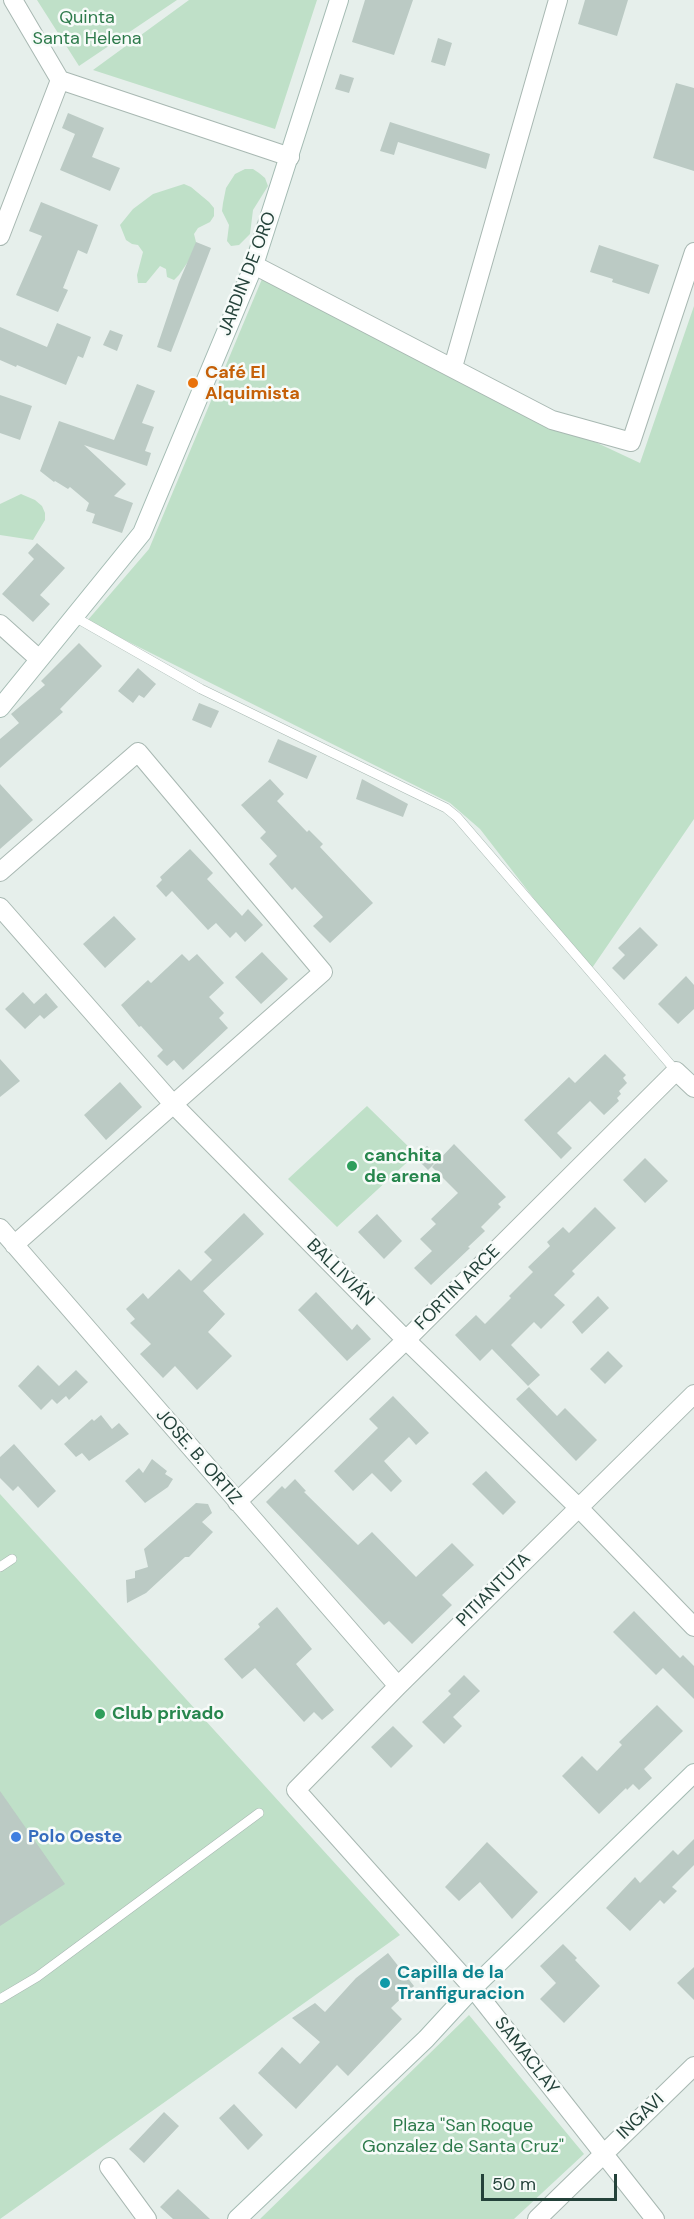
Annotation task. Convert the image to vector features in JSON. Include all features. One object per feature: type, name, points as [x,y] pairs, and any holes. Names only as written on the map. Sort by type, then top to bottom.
[{"type":"street","points":[[13,0],[60,80],[290,157]]},
{"type":"street","name":"JARDIN DE ORO","points":[[0,708],[142,533],[255,265],[339,0]]},
{"type":"street","points":[[453,368],[558,0]]},
{"type":"street","points":[[0,236],[60,80]]},
{"type":"street","points":[[255,265],[552,420],[632,442],[694,252]]},
{"type":"street","points":[[0,624],[39,659]]},
{"type":"street","points":[[0,872],[138,752],[323,972],[14,1245]]},
{"type":"street","name":"BALLIVIÁN","points":[[0,908],[173,1104],[406,1340],[578,1507],[694,1627]]},
{"type":"street","points":[[676,1071],[693,1086]]},
{"type":"street","name":"FORTIN ARCE","points":[[237,1502],[406,1340],[676,1071]]},
{"type":"street","name":"JOSE. B. ORTIZ","points":[[0,1228],[398,1686]]},
{"type":"street","name":"PITIANTUTA","points":[[297,1790],[398,1686],[694,1394]]},
{"type":"street","points":[[237,2219],[426,2039],[473,1988],[694,1773]]},
{"type":"street","name":"SAMACLAY","points":[[297,1790],[473,1988],[655,2219]]},
{"type":"street","name":"INGAVI","points":[[537,2219],[694,2066]]},
{"type":"street","points":[[109,2167],[147,2219]]},
{"type":"lane","points":[[73,616],[201,689],[446,808],[468,830],[676,1071]]},
{"type":"lane","points":[[0,1567],[12,1559]]},
{"type":"lane","points":[[0,1999],[37,1977],[259,1813]]},
{"type":"green space","name":"Quinta Santa Helena","points":[[37,0],[177,0],[79,66]]},
{"type":"green space","points":[[189,0],[317,0],[275,129],[93,70]]},
{"type":"green space","points":[[245,169],[253,169],[259,173],[265,178],[268,186],[253,210],[250,234],[239,245],[231,246],[227,241],[229,225],[222,211],[223,203],[226,188],[235,174]]},
{"type":"green space","points":[[184,184],[209,202],[214,208],[214,216],[194,234],[196,250],[174,280],[167,277],[166,269],[160,266],[146,283],[138,283],[137,275],[143,252],[138,245],[126,240],[120,225],[133,209],[153,194]]},
{"type":"green space","points":[[262,279],[448,373],[640,463],[694,306],[694,819],[590,971],[480,829],[450,803],[87,621],[149,549]]},
{"type":"green space","points":[[21,494],[35,500],[42,506],[45,513],[45,520],[33,540],[0,535],[0,504]]},
{"type":"green space","name":"canchita de arena","points":[[367,1106],[416,1154],[337,1227],[288,1179]]},
{"type":"green space","name":"Club privado","points":[[0,1494],[400,1935],[0,2219]]},
{"type":"green space","name":"Plaza \"San Roque Gonzalez de Santa Cruz\"","points":[[469,2015],[584,2154],[514,2219],[260,2219]]},
{"type":"building","points":[[365,0],[413,0],[394,55],[352,42]]},
{"type":"building","points":[[585,0],[628,0],[617,36],[578,24]]},
{"type":"building","points":[[438,38],[452,43],[445,66],[431,62]]},
{"type":"building","points":[[340,74],[354,78],[349,93],[335,89]]},
{"type":"building","points":[[676,83],[694,88],[694,171],[653,158]]},
{"type":"building","points":[[68,113],[104,128],[92,157],[120,168],[110,191],[60,170],[75,134],[62,128]]},
{"type":"building","points":[[390,122],[490,154],[486,169],[398,142],[394,155],[380,151]]},
{"type":"building","points":[[41,202],[98,225],[87,254],[78,250],[63,288],[68,290],[58,312],[16,295],[42,236],[29,231]]},
{"type":"building","points":[[196,242],[211,248],[171,352],[157,347],[179,282]]},
{"type":"building","points":[[599,245],[659,265],[649,294],[590,272]]},
{"type":"building","points":[[57,323],[91,337],[83,358],[78,356],[66,385],[0,360],[0,327],[47,347]]},
{"type":"building","points":[[110,330],[123,335],[117,351],[103,345]]},
{"type":"building","points":[[137,384],[155,391],[142,423],[154,427],[145,451],[151,453],[147,466],[84,445],[126,484],[114,496],[133,503],[122,533],[92,523],[95,514],[86,511],[89,503],[70,487],[68,489],[54,482],[40,471],[59,421],[114,440]]},
{"type":"building","points":[[0,395],[32,406],[20,440],[0,433]]},
{"type":"building","points":[[37,543],[65,568],[40,595],[50,604],[33,622],[2,594],[34,559],[28,553]]},
{"type":"building","points":[[79,643],[102,666],[60,709],[63,712],[0,768],[0,739],[19,723],[11,714],[45,685],[41,681]]},
{"type":"building","points":[[138,668],[156,684],[144,698],[139,695],[133,703],[118,691]]},
{"type":"building","points":[[199,703],[219,711],[211,728],[192,720]]},
{"type":"building","points":[[278,739],[317,756],[307,779],[268,762]]},
{"type":"building","points":[[270,779],[284,794],[277,801],[307,832],[309,830],[323,844],[320,847],[373,903],[330,943],[313,926],[323,917],[295,887],[292,890],[269,864],[277,856],[260,838],[266,832],[241,805]]},
{"type":"building","points":[[362,779],[408,804],[403,817],[356,799]]},
{"type":"building","points":[[0,784],[33,820],[0,849]]},
{"type":"building","points":[[190,849],[213,873],[207,879],[242,916],[248,909],[263,925],[245,942],[236,932],[230,938],[216,923],[208,930],[172,891],[166,897],[156,886],[162,880],[160,877]]},
{"type":"building","points":[[114,916],[136,939],[105,968],[83,944]]},
{"type":"building","points":[[640,927],[658,945],[624,980],[612,968],[625,955],[618,948]]},
{"type":"building","points":[[262,952],[288,979],[261,1004],[235,977]]},
{"type":"building","points":[[182,954],[189,961],[197,954],[224,983],[209,997],[224,1013],[219,1018],[228,1028],[183,1070],[174,1060],[167,1066],[157,1056],[163,1050],[141,1026],[139,1027],[121,1005],[148,980],[151,983]]},
{"type":"building","points":[[686,976],[694,985],[694,1009],[678,1024],[658,1004]]},
{"type":"building","points":[[23,992],[34,1004],[46,993],[58,1007],[44,1019],[40,1015],[25,1029],[5,1009]]},
{"type":"building","points":[[605,1054],[626,1075],[623,1078],[627,1083],[619,1091],[621,1094],[617,1098],[619,1101],[604,1115],[590,1101],[557,1133],[572,1148],[561,1159],[524,1120],[569,1077],[575,1083]]},
{"type":"building","points":[[0,1059],[20,1081],[0,1097]]},
{"type":"building","points":[[120,1082],[142,1107],[106,1140],[84,1115]]},
{"type":"building","points":[[454,1144],[506,1197],[498,1204],[501,1207],[481,1227],[485,1231],[431,1285],[414,1268],[432,1251],[420,1239],[436,1224],[431,1219],[458,1193],[432,1167]]},
{"type":"building","points":[[427,1146],[440,1158],[428,1170],[415,1157]]},
{"type":"building","points":[[645,1158],[668,1181],[645,1203],[623,1180]]},
{"type":"building","points":[[595,1207],[616,1228],[572,1271],[575,1274],[554,1295],[565,1305],[541,1329],[534,1322],[511,1345],[540,1375],[528,1386],[492,1349],[480,1361],[455,1335],[476,1315],[485,1324],[533,1272],[528,1267],[550,1246],[547,1242],[563,1227],[569,1233]]},
{"type":"building","points":[[244,1213],[264,1234],[203,1291],[225,1314],[208,1332],[232,1356],[197,1390],[175,1366],[163,1378],[140,1354],[151,1344],[130,1323],[135,1319],[126,1309],[143,1293],[148,1299],[179,1269],[191,1281],[212,1260],[204,1252]]},
{"type":"building","points":[[377,1214],[402,1241],[384,1259],[358,1232]]},
{"type":"building","points":[[316,1292],[352,1330],[357,1324],[371,1339],[347,1361],[298,1310]]},
{"type":"building","points":[[598,1296],[609,1308],[582,1334],[572,1322]]},
{"type":"building","points":[[608,1351],[623,1366],[605,1384],[590,1369]]},
{"type":"building","points":[[38,1365],[59,1386],[76,1370],[88,1382],[69,1400],[66,1396],[57,1404],[52,1399],[41,1410],[18,1386]]},
{"type":"building","points":[[529,1387],[557,1416],[565,1408],[597,1440],[576,1461],[516,1399]]},
{"type":"building","points":[[393,1396],[429,1433],[416,1445],[409,1437],[384,1461],[402,1481],[391,1492],[372,1473],[353,1491],[334,1471],[378,1428],[369,1419]]},
{"type":"building","points":[[101,1415],[112,1429],[119,1423],[129,1434],[89,1461],[82,1453],[76,1457],[64,1444],[92,1419],[94,1421]]},
{"type":"building","points":[[14,1444],[56,1491],[38,1508],[18,1486],[13,1491],[0,1478],[0,1457]]},
{"type":"building","points":[[152,1459],[167,1471],[165,1474],[173,1479],[168,1487],[145,1503],[125,1481],[139,1468],[143,1473]]},
{"type":"building","points":[[486,1471],[516,1502],[503,1515],[472,1484]]},
{"type":"building","points":[[295,1479],[306,1491],[304,1492],[358,1545],[372,1532],[416,1577],[452,1543],[474,1565],[442,1595],[452,1605],[412,1644],[389,1621],[384,1625],[266,1502],[282,1486],[285,1489]]},
{"type":"building","points":[[196,1503],[208,1504],[212,1513],[202,1522],[213,1532],[189,1557],[185,1557],[146,1593],[127,1603],[126,1580],[135,1578],[135,1571],[148,1567],[144,1549]]},
{"type":"building","points":[[277,1607],[312,1649],[296,1664],[334,1710],[322,1720],[314,1712],[304,1722],[255,1668],[242,1679],[224,1659],[260,1627],[258,1624]]},
{"type":"building","points":[[634,1611],[680,1658],[683,1655],[694,1666],[694,1699],[663,1668],[656,1675],[613,1632]]},
{"type":"building","points":[[464,1675],[480,1691],[453,1717],[462,1726],[444,1744],[422,1722],[451,1694],[448,1691]]},
{"type":"building","points":[[657,1705],[683,1731],[644,1769],[652,1778],[639,1790],[633,1784],[627,1790],[626,1788],[599,1814],[562,1776],[582,1756],[597,1771],[622,1745],[619,1742]]},
{"type":"building","points":[[393,1726],[413,1746],[391,1768],[371,1747]]},
{"type":"building","name":"Polo Oeste","points":[[0,1791],[65,1884],[0,1926]]},
{"type":"building","points":[[694,1839],[694,1865],[672,1887],[677,1891],[664,1904],[660,1900],[630,1931],[606,1908],[635,1877],[640,1883],[673,1850],[678,1855]]},
{"type":"building","points":[[487,1842],[538,1892],[512,1919],[480,1882],[459,1901],[445,1887]]},
{"type":"building","points":[[563,1944],[600,1986],[564,2023],[540,1999],[556,1983],[540,1966]]},
{"type":"building","points":[[388,1953],[414,1986],[391,2008],[402,2019],[348,2076],[337,2065],[296,2109],[258,2073],[282,2047],[300,2064],[320,2042],[292,2018],[315,2003],[325,2012],[356,1978]]},
{"type":"building","points":[[694,1967],[694,2000],[677,1983]]},
{"type":"building","points":[[234,2104],[263,2135],[248,2150],[219,2118]]},
{"type":"building","points":[[164,2112],[179,2126],[144,2163],[129,2149]]},
{"type":"building","points":[[178,2189],[210,2219],[173,2219],[160,2207]]},
{"type":"place","name":"Café El Alquimista","points":[[193,383]]},
{"type":"place","name":"canchita de arena","points":[[352,1166]]},
{"type":"place","name":"Club privado","points":[[100,1714]]},
{"type":"place","name":"Polo Oeste","points":[[16,1837]]},
{"type":"place","name":"Capilla de la Tranfiguracion","points":[[385,1983]]}]
